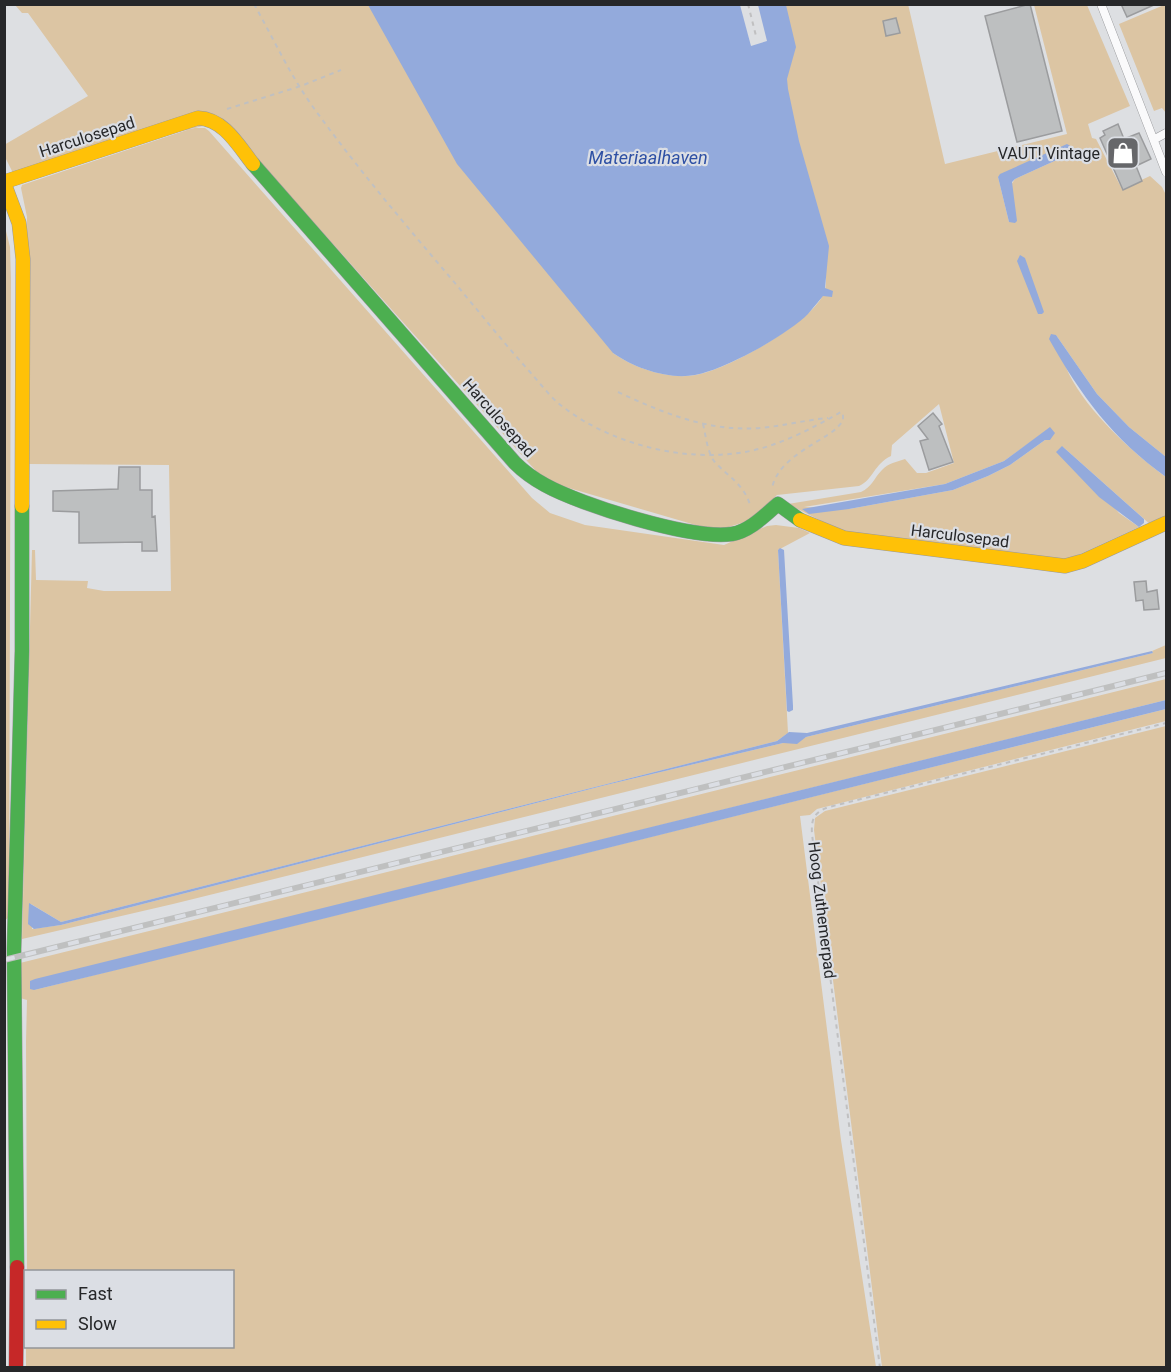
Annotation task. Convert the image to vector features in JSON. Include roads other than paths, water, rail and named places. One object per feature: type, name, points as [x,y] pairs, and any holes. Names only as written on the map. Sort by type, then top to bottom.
[{"type":"street","name":"Harculosepad","points":[[4,182],[193,119],[213,120],[225,129],[272,187],[515,463],[527,474],[554,490],[586,502],[686,530],[718,535],[732,534],[755,522],[778,504],[791,516],[824,532],[844,538],[1065,566],[1083,561],[1167,524]]},
{"type":"street","points":[[4,182],[19,223],[23,259],[22,651],[14,949],[18,1224],[16,1368]]},
{"type":"lane","points":[[1101,4],[1167,172]]},
{"type":"lane","points":[[1155,139],[1167,133]]},
{"type":"water","name":"Materiaalhaven","points":[[368,5],[786,5],[796,47],[787,79],[788,89],[799,141],[829,246],[825,288],[833,291],[832,297],[823,296],[808,314],[786,332],[738,359],[708,372],[674,376],[652,372],[613,353],[457,164]]},
{"type":"water","points":[[1067,144],[1072,147],[1072,153],[1012,182],[1017,221],[1009,222],[998,177],[1000,174]]},
{"type":"water","points":[[1020,255],[1025,258],[1044,312],[1042,314],[1038,314],[1017,261]]},
{"type":"water","points":[[1051,334],[1056,335],[1097,394],[1129,427],[1166,457],[1166,477],[1114,432],[1086,398],[1049,339]]},
{"type":"water","points":[[1050,427],[1055,433],[1050,440],[1045,440],[1010,465],[953,490],[849,509],[809,514],[802,509],[945,484],[1004,461]]},
{"type":"water","points":[[1062,446],[1144,519],[1144,523],[1139,527],[1099,497],[1056,452]]},
{"type":"water","points":[[780,548],[784,550],[793,706],[793,710],[789,712],[787,711],[778,550]]},
{"type":"water","points":[[1152,651],[1153,653],[806,737],[797,744],[783,743],[606,785],[61,925],[34,929],[28,924],[29,903],[61,922],[777,741],[789,732],[807,733]]},
{"type":"water","points":[[1166,700],[1166,709],[129,967],[34,990],[30,989],[30,981],[35,979]]},
{"type":"railway","points":[[4,960],[1166,673]]},
{"type":"place","name":"VAUT! Vintage","points":[[1123,153]]}]
